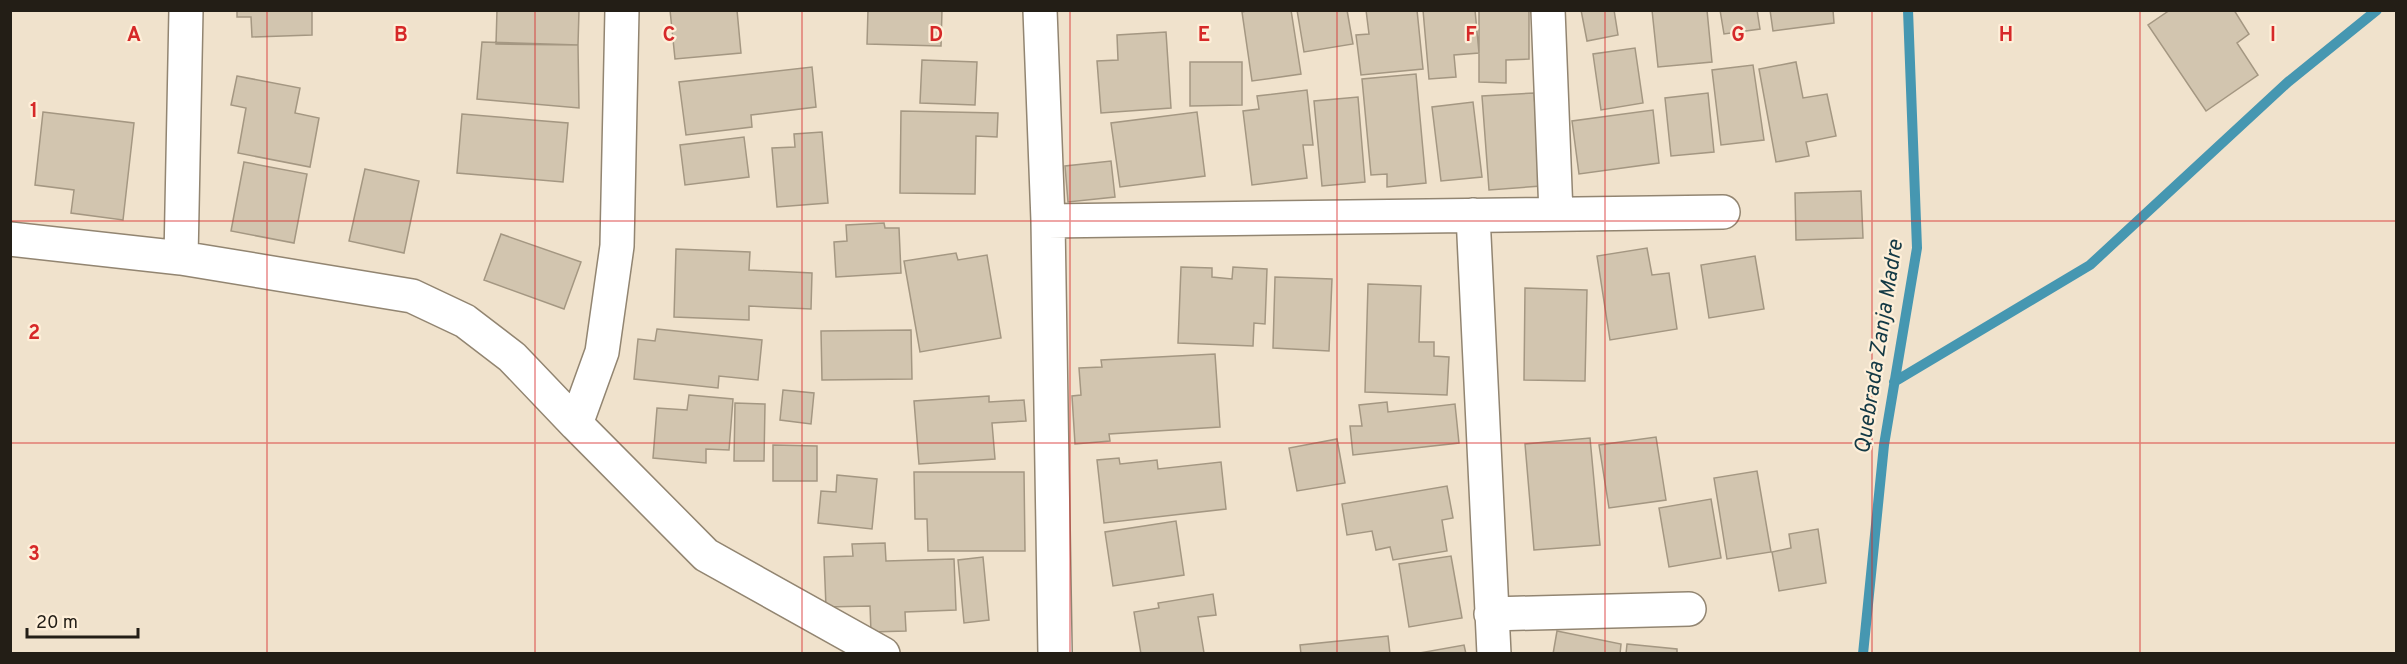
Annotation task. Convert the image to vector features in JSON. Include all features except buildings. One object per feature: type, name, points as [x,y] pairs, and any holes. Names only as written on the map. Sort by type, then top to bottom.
[{"type":"street","points":[[180,258],[186,10]]},
{"type":"street","points":[[576,424],[602,352],[617,246],[622,10]]},
{"type":"street","points":[[1040,10],[1048,221],[1055,654]]},
{"type":"street","points":[[1548,10],[1556,214]]},
{"type":"street","points":[[1048,221],[1723,212]]},
{"type":"street","points":[[1473,215],[1494,654]]},
{"type":"street","points":[[10,239],[180,258],[412,296],[465,321],[512,357],[706,555],[883,654]]},
{"type":"street","points":[[1491,614],[1689,609]]},
{"type":"waterway","name":"Quebrada Zanja Madre","points":[[1863,654],[1884,445],[1917,248],[1908,10]]},
{"type":"waterway","points":[[1894,382],[2090,265],[2288,82],[2377,10]]}]
